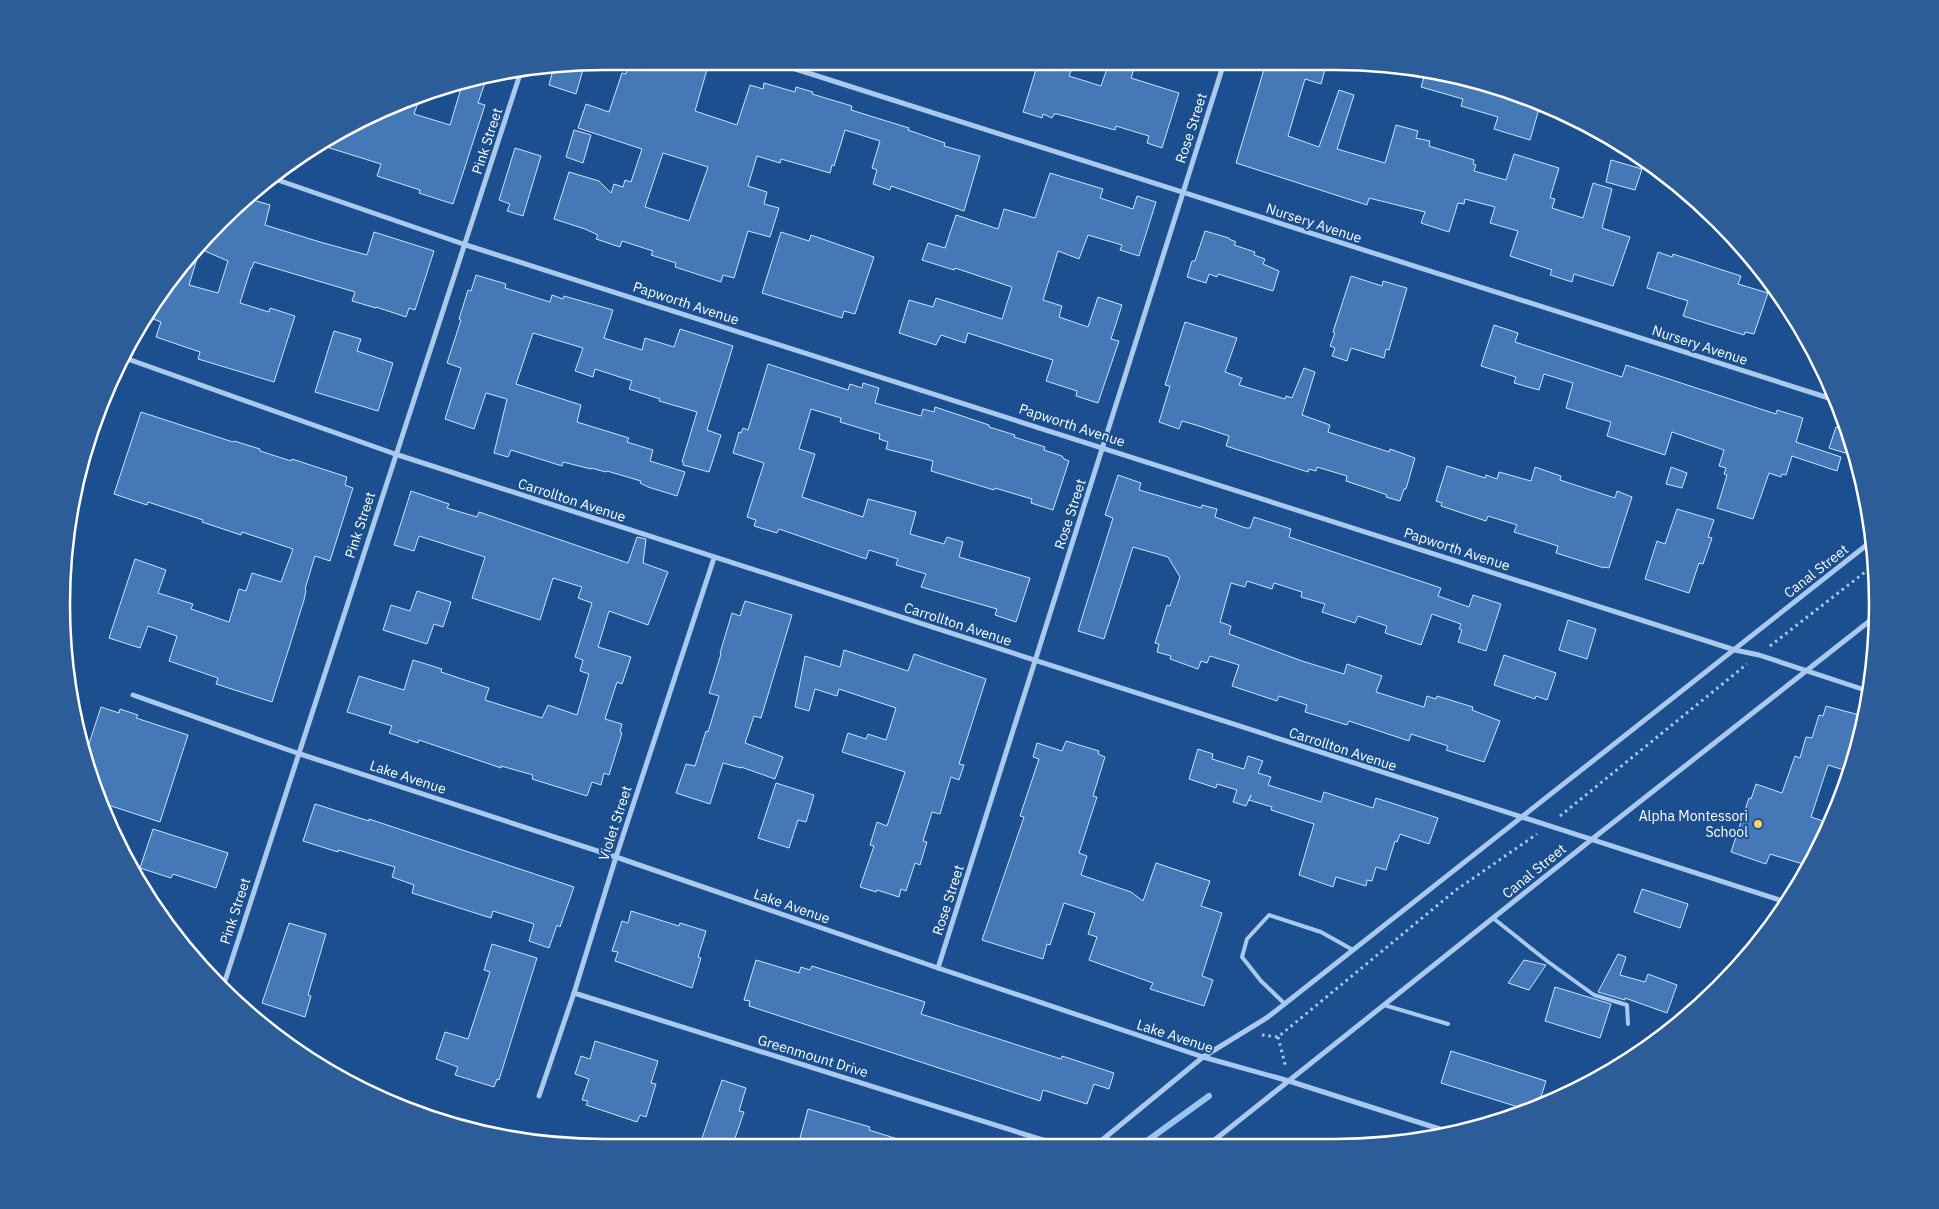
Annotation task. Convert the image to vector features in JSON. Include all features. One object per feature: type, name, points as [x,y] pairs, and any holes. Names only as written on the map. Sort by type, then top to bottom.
[{"type":"street","name":"Nursery Avenue","points":[[798,70],[1827,397]]},
{"type":"street","name":"Rose Street","points":[[938,968],[1222,70]]},
{"type":"street","name":"Pink Street","points":[[225,980],[519,77]]},
{"type":"street","name":"Papworth Avenue","points":[[279,180],[466,245],[1862,689]]},
{"type":"street","name":"Carrollton Avenue","points":[[130,360],[396,454],[1520,818],[1780,900]]},
{"type":"street","name":"Canal Street","points":[[1105,1139],[1203,1058],[1268,1017],[1285,1004],[1865,546]]},
{"type":"street","name":"Violet Street","points":[[539,1096],[714,558]]},
{"type":"street","name":"Canal Street","points":[[1216,1139],[1868,622]]},
{"type":"street","name":"Lake Avenue","points":[[133,696],[616,857],[1203,1058],[1289,1081],[1437,1129]]},
{"type":"street","name":"Greenmount Drive","points":[[574,993],[1040,1139]]},
{"type":"lane","points":[[1285,1004],[1261,981],[1242,957],[1247,939],[1269,915],[1322,932],[1353,950]]},
{"type":"lane","points":[[1493,918],[1546,961],[1594,995],[1627,1005],[1628,1024]]},
{"type":"lane","points":[[1384,1005],[1448,1024]]},
{"type":"path","points":[[1244,1032],[1278,1037],[1456,890],[1547,826],[1759,655],[1868,571]]},
{"type":"path","points":[[1278,1037],[1289,1081]]},
{"type":"building","points":[[627,70],[707,70],[695,111],[737,125],[750,85],[763,89],[764,83],[795,92],[796,87],[852,106],[851,110],[909,128],[908,130],[945,143],[944,146],[980,156],[964,211],[891,186],[890,190],[873,184],[877,170],[872,168],[880,141],[845,130],[830,173],[781,159],[780,163],[757,156],[748,186],[767,192],[764,204],[779,208],[770,237],[748,231],[734,278],[723,275],[721,282],[675,267],[676,263],[651,255],[653,251],[622,241],[620,247],[596,239],[598,235],[554,219],[569,172],[599,181],[611,193],[614,184],[623,187],[625,180],[631,182],[642,149],[578,128],[586,104],[609,112],[622,73],[626,74]],"holes":[[[663,153],[708,167],[689,221],[645,207]]]},
{"type":"building","points":[[1036,70],[1071,70],[1069,76],[1101,86],[1107,70],[1134,70],[1131,78],[1179,93],[1162,148],[1147,143],[1149,136],[1116,126],[1115,130],[1057,114],[1054,114],[1052,118],[1043,114],[1042,118],[1023,112]]},
{"type":"building","points":[[1264,70],[1325,70],[1321,84],[1305,79],[1288,136],[1319,147],[1339,90],[1354,95],[1337,149],[1385,163],[1396,125],[1418,131],[1416,138],[1430,141],[1429,146],[1474,160],[1473,164],[1476,165],[1474,171],[1506,180],[1514,154],[1559,168],[1550,198],[1555,199],[1552,208],[1583,218],[1593,183],[1612,189],[1602,228],[1630,237],[1613,286],[1574,274],[1572,282],[1550,275],[1552,270],[1510,256],[1518,231],[1490,223],[1495,207],[1465,199],[1464,204],[1458,203],[1449,232],[1421,223],[1425,212],[1369,198],[1367,205],[1236,163]]},
{"type":"building","points":[[583,71],[576,94],[549,85],[552,73]]},
{"type":"building","points":[[1424,78],[1439,80],[1506,98],[1538,111],[1530,140],[1494,129],[1498,117],[1461,106],[1463,99],[1421,87]]},
{"type":"building","points":[[485,84],[478,103],[485,105],[453,204],[419,193],[420,190],[377,176],[381,164],[328,148],[368,125],[417,104],[414,114],[450,125],[461,90]]},
{"type":"building","points":[[574,130],[591,135],[583,163],[566,157]]},
{"type":"building","points":[[515,148],[541,156],[523,216],[507,211],[510,204],[499,200]]},
{"type":"building","points":[[1611,160],[1642,169],[1635,190],[1606,182]]},
{"type":"building","points":[[1050,173],[1103,189],[1100,198],[1133,209],[1137,196],[1156,202],[1139,256],[1120,250],[1122,245],[1088,235],[1079,259],[1058,251],[1043,300],[1062,306],[1059,317],[1088,327],[1098,297],[1122,305],[1111,339],[1119,341],[1098,403],[1076,396],[1077,391],[1046,381],[1053,360],[968,333],[965,343],[941,335],[936,345],[899,333],[909,300],[933,307],[936,298],[1002,319],[1012,287],[955,268],[954,270],[922,260],[928,243],[945,248],[956,215],[998,229],[1004,209],[1035,218]]},
{"type":"building","points":[[255,201],[270,205],[265,225],[320,242],[367,255],[374,232],[434,251],[415,310],[409,308],[406,317],[352,301],[355,292],[254,262],[240,303],[269,312],[270,308],[295,316],[274,382],[198,359],[200,352],[156,337],[161,322],[153,319],[180,279],[197,259],[189,285],[218,293],[228,261],[204,251]]},
{"type":"building","points":[[1205,231],[1229,238],[1236,242],[1234,245],[1255,252],[1254,255],[1265,259],[1263,264],[1279,271],[1273,291],[1218,274],[1217,277],[1209,274],[1206,283],[1187,277],[1192,261],[1195,261]]},
{"type":"building","points":[[781,232],[809,241],[811,235],[874,257],[855,314],[844,311],[842,318],[762,293]]},
{"type":"building","points":[[1658,252],[1672,257],[1673,254],[1741,276],[1738,284],[1768,293],[1754,334],[1745,332],[1744,335],[1683,316],[1688,301],[1647,288]]},
{"type":"building","points":[[476,275],[506,284],[505,288],[550,302],[552,295],[563,299],[564,296],[613,310],[604,338],[642,350],[645,338],[674,347],[680,329],[733,346],[707,430],[721,435],[709,472],[683,465],[684,463],[682,462],[697,412],[659,401],[660,399],[629,389],[632,381],[595,369],[593,377],[575,371],[583,348],[533,333],[516,384],[581,405],[577,422],[629,438],[627,442],[653,450],[650,461],[685,472],[677,496],[648,487],[640,483],[641,481],[607,471],[563,462],[562,466],[511,450],[508,457],[494,453],[507,399],[486,393],[474,429],[445,419],[461,368],[447,363],[461,320],[459,319],[468,290],[471,291]]},
{"type":"building","points":[[1351,276],[1382,286],[1383,281],[1407,288],[1389,350],[1386,349],[1384,358],[1351,348],[1347,361],[1332,356],[1335,348],[1330,346],[1335,333],[1333,332]]},
{"type":"building","points":[[1185,322],[1237,338],[1225,372],[1242,378],[1239,385],[1285,399],[1286,396],[1292,398],[1304,368],[1315,372],[1302,415],[1330,425],[1328,432],[1389,452],[1390,449],[1415,458],[1406,489],[1404,489],[1400,501],[1346,481],[1347,476],[1317,467],[1316,471],[1309,469],[1308,472],[1226,446],[1229,436],[1196,425],[1182,421],[1179,429],[1159,422],[1170,386],[1165,385]]},
{"type":"building","points":[[1494,325],[1518,333],[1515,342],[1622,377],[1626,365],[1776,414],[1777,410],[1803,418],[1796,442],[1841,457],[1837,471],[1792,456],[1786,475],[1782,474],[1781,477],[1769,473],[1753,519],[1717,508],[1727,475],[1724,474],[1726,468],[1719,466],[1724,450],[1672,432],[1665,455],[1607,436],[1611,422],[1566,408],[1573,383],[1544,374],[1539,390],[1514,383],[1516,377],[1481,366]]},
{"type":"building","points":[[334,331],[361,339],[357,351],[393,363],[378,411],[315,392]]},
{"type":"building","points":[[768,364],[848,390],[850,384],[862,388],[863,383],[879,388],[875,403],[921,416],[923,409],[934,412],[935,407],[989,425],[989,427],[1015,435],[1014,437],[1045,447],[1044,450],[1062,456],[1069,461],[1053,510],[1031,503],[1032,499],[931,471],[933,461],[886,449],[888,442],[879,439],[880,434],[840,422],[841,418],[811,409],[799,449],[815,454],[802,497],[863,517],[868,499],[916,512],[910,534],[944,544],[947,537],[963,542],[959,557],[1030,578],[1016,622],[995,615],[997,609],[921,587],[926,574],[896,565],[898,559],[869,550],[866,559],[779,529],[777,533],[754,526],[756,520],[747,517],[764,463],[733,453],[739,432],[741,433],[743,428],[748,430]]},
{"type":"building","points":[[141,412],[260,449],[260,451],[291,461],[292,459],[347,477],[345,485],[353,488],[330,561],[315,556],[305,589],[304,600],[272,702],[216,684],[218,678],[169,661],[177,636],[148,626],[140,648],[109,638],[135,559],[166,570],[158,593],[193,604],[191,609],[229,622],[239,589],[246,591],[252,573],[281,582],[293,549],[242,532],[241,535],[148,502],[147,505],[114,494]]},
{"type":"building","points":[[1836,427],[1839,428],[1847,454],[1829,448]]},
{"type":"building","points":[[1447,466],[1485,478],[1486,475],[1497,479],[1499,472],[1531,481],[1535,467],[1561,476],[1560,480],[1615,498],[1617,491],[1632,497],[1609,568],[1556,553],[1558,546],[1514,532],[1517,525],[1488,516],[1486,521],[1441,506],[1442,503],[1436,501]]},
{"type":"building","points":[[1671,467],[1687,473],[1682,488],[1666,484]]},
{"type":"building","points":[[1118,475],[1141,483],[1139,490],[1201,508],[1202,505],[1217,509],[1215,517],[1246,528],[1250,528],[1254,517],[1291,529],[1289,537],[1441,588],[1438,596],[1469,607],[1473,595],[1501,604],[1486,651],[1458,642],[1462,630],[1459,629],[1461,624],[1432,614],[1421,645],[1385,633],[1387,626],[1358,616],[1355,623],[1322,612],[1325,604],[1301,597],[1302,592],[1274,583],[1272,589],[1247,581],[1245,587],[1231,583],[1220,622],[1231,626],[1229,634],[1302,661],[1344,674],[1347,664],[1382,676],[1376,692],[1424,707],[1427,696],[1436,699],[1437,696],[1473,707],[1472,710],[1500,721],[1484,762],[1446,750],[1448,746],[1411,734],[1409,741],[1349,721],[1347,725],[1305,712],[1307,705],[1279,696],[1277,701],[1232,686],[1239,665],[1210,656],[1207,663],[1201,661],[1198,669],[1170,659],[1171,656],[1157,652],[1159,644],[1155,643],[1167,605],[1170,606],[1180,577],[1168,557],[1133,547],[1104,639],[1078,631],[1113,518],[1105,515]]},
{"type":"building","points":[[411,491],[449,504],[447,508],[477,517],[479,512],[628,563],[637,537],[646,539],[643,563],[668,572],[648,625],[609,611],[598,647],[631,657],[622,684],[617,682],[605,719],[622,724],[620,732],[622,733],[609,775],[604,773],[601,785],[592,782],[587,796],[532,779],[533,775],[501,766],[501,768],[419,740],[418,743],[389,733],[392,726],[347,712],[359,676],[404,690],[413,660],[442,669],[441,672],[489,688],[485,700],[542,718],[548,705],[577,715],[589,674],[580,671],[583,660],[575,657],[592,603],[578,598],[582,587],[553,578],[540,620],[472,598],[485,557],[419,536],[414,551],[394,545]]},
{"type":"building","points":[[1677,509],[1714,520],[1708,537],[1712,538],[1703,564],[1699,563],[1689,593],[1645,579],[1657,541],[1665,544]]},
{"type":"building","points":[[417,591],[451,602],[443,627],[434,624],[427,644],[383,630],[391,605],[410,611]]},
{"type":"building","points":[[745,601],[792,615],[761,718],[754,716],[745,743],[783,757],[775,779],[723,763],[710,804],[676,793],[686,764],[695,766],[706,731],[708,732],[719,696],[709,693],[720,653],[732,613],[740,616]]},
{"type":"building","points":[[1568,620],[1596,629],[1587,659],[1559,650]]},
{"type":"building","points":[[844,650],[908,671],[914,654],[986,679],[959,764],[964,765],[959,780],[951,777],[940,814],[932,812],[923,841],[927,842],[920,865],[915,863],[906,891],[901,889],[899,897],[860,887],[874,846],[870,845],[877,822],[887,826],[905,772],[842,752],[848,733],[866,739],[868,734],[886,740],[896,708],[839,689],[837,696],[815,689],[809,711],[795,707],[805,656],[840,667]]},
{"type":"building","points":[[1504,655],[1556,673],[1547,700],[1536,696],[1535,699],[1494,685]]},
{"type":"building","points":[[1826,706],[1858,715],[1843,770],[1828,765],[1811,817],[1823,821],[1802,864],[1770,854],[1766,864],[1731,852],[1749,798],[1751,799],[1756,784],[1782,793],[1795,756],[1800,758],[1806,737],[1812,738],[1819,715],[1823,716]]},
{"type":"building","points":[[101,707],[119,713],[120,709],[138,715],[136,718],[188,735],[160,822],[110,805],[89,745]]},
{"type":"building","points":[[1066,741],[1099,751],[1098,754],[1105,757],[1093,796],[1097,797],[1079,853],[1087,856],[1081,875],[1131,892],[1143,901],[1156,863],[1210,881],[1201,906],[1222,913],[1202,976],[1213,980],[1204,1006],[1150,989],[1153,983],[1089,960],[1097,937],[1088,934],[1095,913],[1064,903],[1050,945],[1047,944],[1043,959],[982,940],[1024,817],[1020,816],[1039,759],[1033,757],[1037,743],[1062,751]]},
{"type":"building","points":[[1198,749],[1213,754],[1212,759],[1244,769],[1248,756],[1263,761],[1258,773],[1271,777],[1268,785],[1321,802],[1324,792],[1373,808],[1376,798],[1438,818],[1429,844],[1400,834],[1397,842],[1395,841],[1386,870],[1376,867],[1372,881],[1367,880],[1366,886],[1336,877],[1333,887],[1299,875],[1314,824],[1271,810],[1272,807],[1249,800],[1251,795],[1246,806],[1233,802],[1237,790],[1217,784],[1216,788],[1189,779]]},
{"type":"building","points":[[776,783],[814,795],[806,822],[798,820],[789,848],[758,838]]},
{"type":"building","points":[[315,804],[369,821],[369,819],[574,887],[560,927],[557,925],[549,948],[529,941],[534,924],[493,911],[491,918],[412,893],[414,885],[392,877],[395,867],[303,841]]},
{"type":"building","points":[[153,829],[228,853],[216,888],[173,874],[171,878],[140,868]]},
{"type":"building","points":[[1642,889],[1688,904],[1680,928],[1634,912]]},
{"type":"building","points":[[631,911],[679,926],[680,923],[706,931],[698,957],[701,958],[692,988],[615,961],[618,952],[612,951],[622,921],[628,923]]},
{"type":"building","points":[[289,923],[326,934],[308,995],[311,996],[305,1017],[262,1003]]},
{"type":"building","points":[[492,944],[537,958],[499,1080],[497,1079],[494,1087],[455,1075],[458,1067],[436,1059],[445,1032],[468,1039],[490,972],[484,970]]},
{"type":"building","points":[[1618,954],[1626,957],[1620,975],[1645,982],[1648,974],[1677,985],[1667,1013],[1625,998],[1625,1000],[1598,992]]},
{"type":"building","points":[[756,960],[799,973],[801,967],[810,970],[812,966],[925,1002],[921,1014],[1061,1059],[1062,1056],[1114,1073],[1109,1089],[1094,1084],[1087,1104],[1043,1090],[1040,1101],[749,1006],[750,1001],[744,1000]]},
{"type":"building","points":[[1524,960],[1546,965],[1529,990],[1508,983]]},
{"type":"building","points":[[1555,987],[1611,1004],[1600,1038],[1545,1021]]},
{"type":"building","points":[[595,1041],[658,1061],[651,1083],[656,1084],[646,1117],[640,1115],[637,1122],[586,1105],[588,1101],[582,1100],[589,1079],[575,1074],[581,1056],[590,1059]]},
{"type":"building","points":[[1451,1051],[1546,1081],[1541,1097],[1517,1107],[1441,1083]]},
{"type":"building","points":[[722,1080],[746,1088],[739,1111],[744,1112],[735,1139],[702,1139]]},
{"type":"building","points":[[808,1109],[870,1127],[869,1130],[898,1139],[805,1139],[800,1138]]},
{"type":"waterway","points":[[1150,1139],[1209,1096]]},
{"type":"place","name":"Alpha Montessori School","points":[[1758,824]]}]
